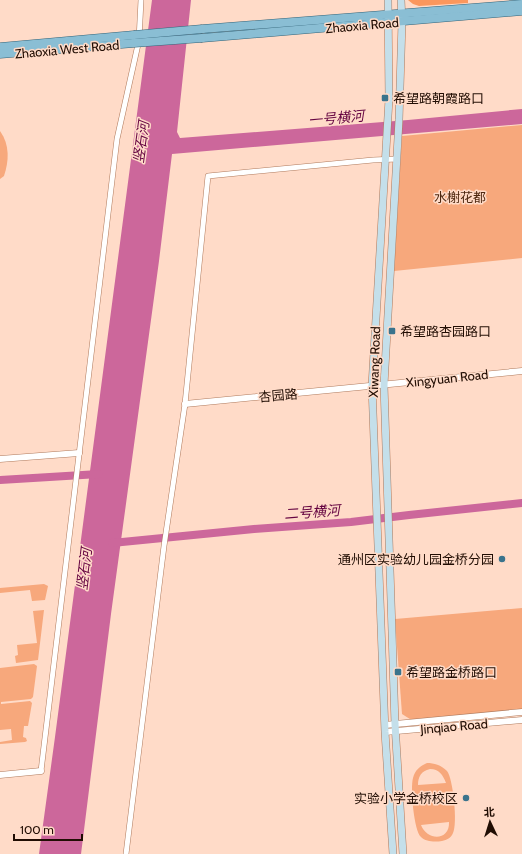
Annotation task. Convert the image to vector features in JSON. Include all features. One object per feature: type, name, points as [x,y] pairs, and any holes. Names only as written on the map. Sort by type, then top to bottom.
[{"type":"main road","name":"Xiwang Road","points":[[388,0],[388,99],[372,386],[385,728],[393,854]]},
{"type":"main road","name":"Xiwang Road","points":[[401,0],[399,120],[384,385],[395,728],[403,854]]},
{"type":"main road","name":"Zhaoxia Road","points":[[134,43],[388,23],[401,18],[522,4]]},
{"type":"main road","name":"Zhaoxia Road","points":[[134,34],[388,14],[401,18],[522,12]]},
{"type":"main road","name":"Zhaoxia West Road","points":[[0,47],[134,34]]},
{"type":"main road","name":"Zhaoxia West Road","points":[[0,54],[134,43]]},
{"type":"street","points":[[0,775],[41,771],[117,139],[139,40],[141,0]]},
{"type":"street","points":[[126,854],[164,546],[185,404],[208,176],[397,159]]},
{"type":"street","name":"Xingyuan Road","points":[[372,386],[522,371]]},
{"type":"street","name":"杏园路","points":[[185,404],[372,386]]},
{"type":"street","points":[[0,459],[79,453]]},
{"type":"street","name":"Jinqiao Road","points":[[395,728],[522,712]]},
{"type":"street","name":"Jinqiao Road","points":[[385,728],[522,720]]},
{"type":"green space","name":"水榭花都","points":[[522,125],[522,258],[394,271],[402,136]]},
{"type":"green space","points":[[0,131],[6,142],[8,159],[4,176],[0,179]]},
{"type":"green space","points":[[44,584],[48,586],[45,600],[32,601],[30,590],[0,593],[0,588]]},
{"type":"green space","points":[[522,608],[522,711],[413,721],[402,714],[395,619]]},
{"type":"green space","points":[[44,610],[38,660],[16,663],[15,656],[18,655],[17,645],[37,643],[33,611]]},
{"type":"green space","points":[[34,664],[37,666],[33,697],[31,699],[1,702],[1,704],[30,701],[32,703],[28,726],[24,726],[23,737],[26,738],[27,741],[0,744],[0,742],[12,740],[11,729],[0,730],[0,668]]},
{"type":"green space","points":[[432,763],[442,767],[447,771],[451,782],[455,820],[453,833],[444,841],[425,840],[421,837],[416,827],[413,809],[412,783],[415,773],[424,764]],"holes":[[[430,769],[436,770],[440,773],[444,777],[446,783],[418,785],[421,775],[424,771]],[[449,822],[446,833],[438,837],[428,834],[421,825]]]},
{"type":"shaded area","points":[[408,0],[468,0],[468,3],[419,6]]},
{"type":"water","name":"竖石河","points":[[152,0],[191,0],[177,132],[180,138],[408,120],[522,109],[522,124],[172,154],[81,854],[39,854],[55,737]]},
{"type":"waterway","points":[[0,480],[99,474]]},
{"type":"waterway","name":"二号横河","points":[[112,543],[254,529],[351,522],[522,503]]},
{"type":"place","name":"希望路朝霞路口","points":[[385,98]]},
{"type":"place","name":"希望路杏园路口","points":[[392,331]]},
{"type":"place","name":"通州区实验幼儿园金桥分园","points":[[502,559]]},
{"type":"place","name":"希望路金桥路口","points":[[398,672]]},
{"type":"place","name":"实验小学金桥校区","points":[[466,798]]},
{"type":"water label","name":"一号横河","points":[[336,118]]}]
